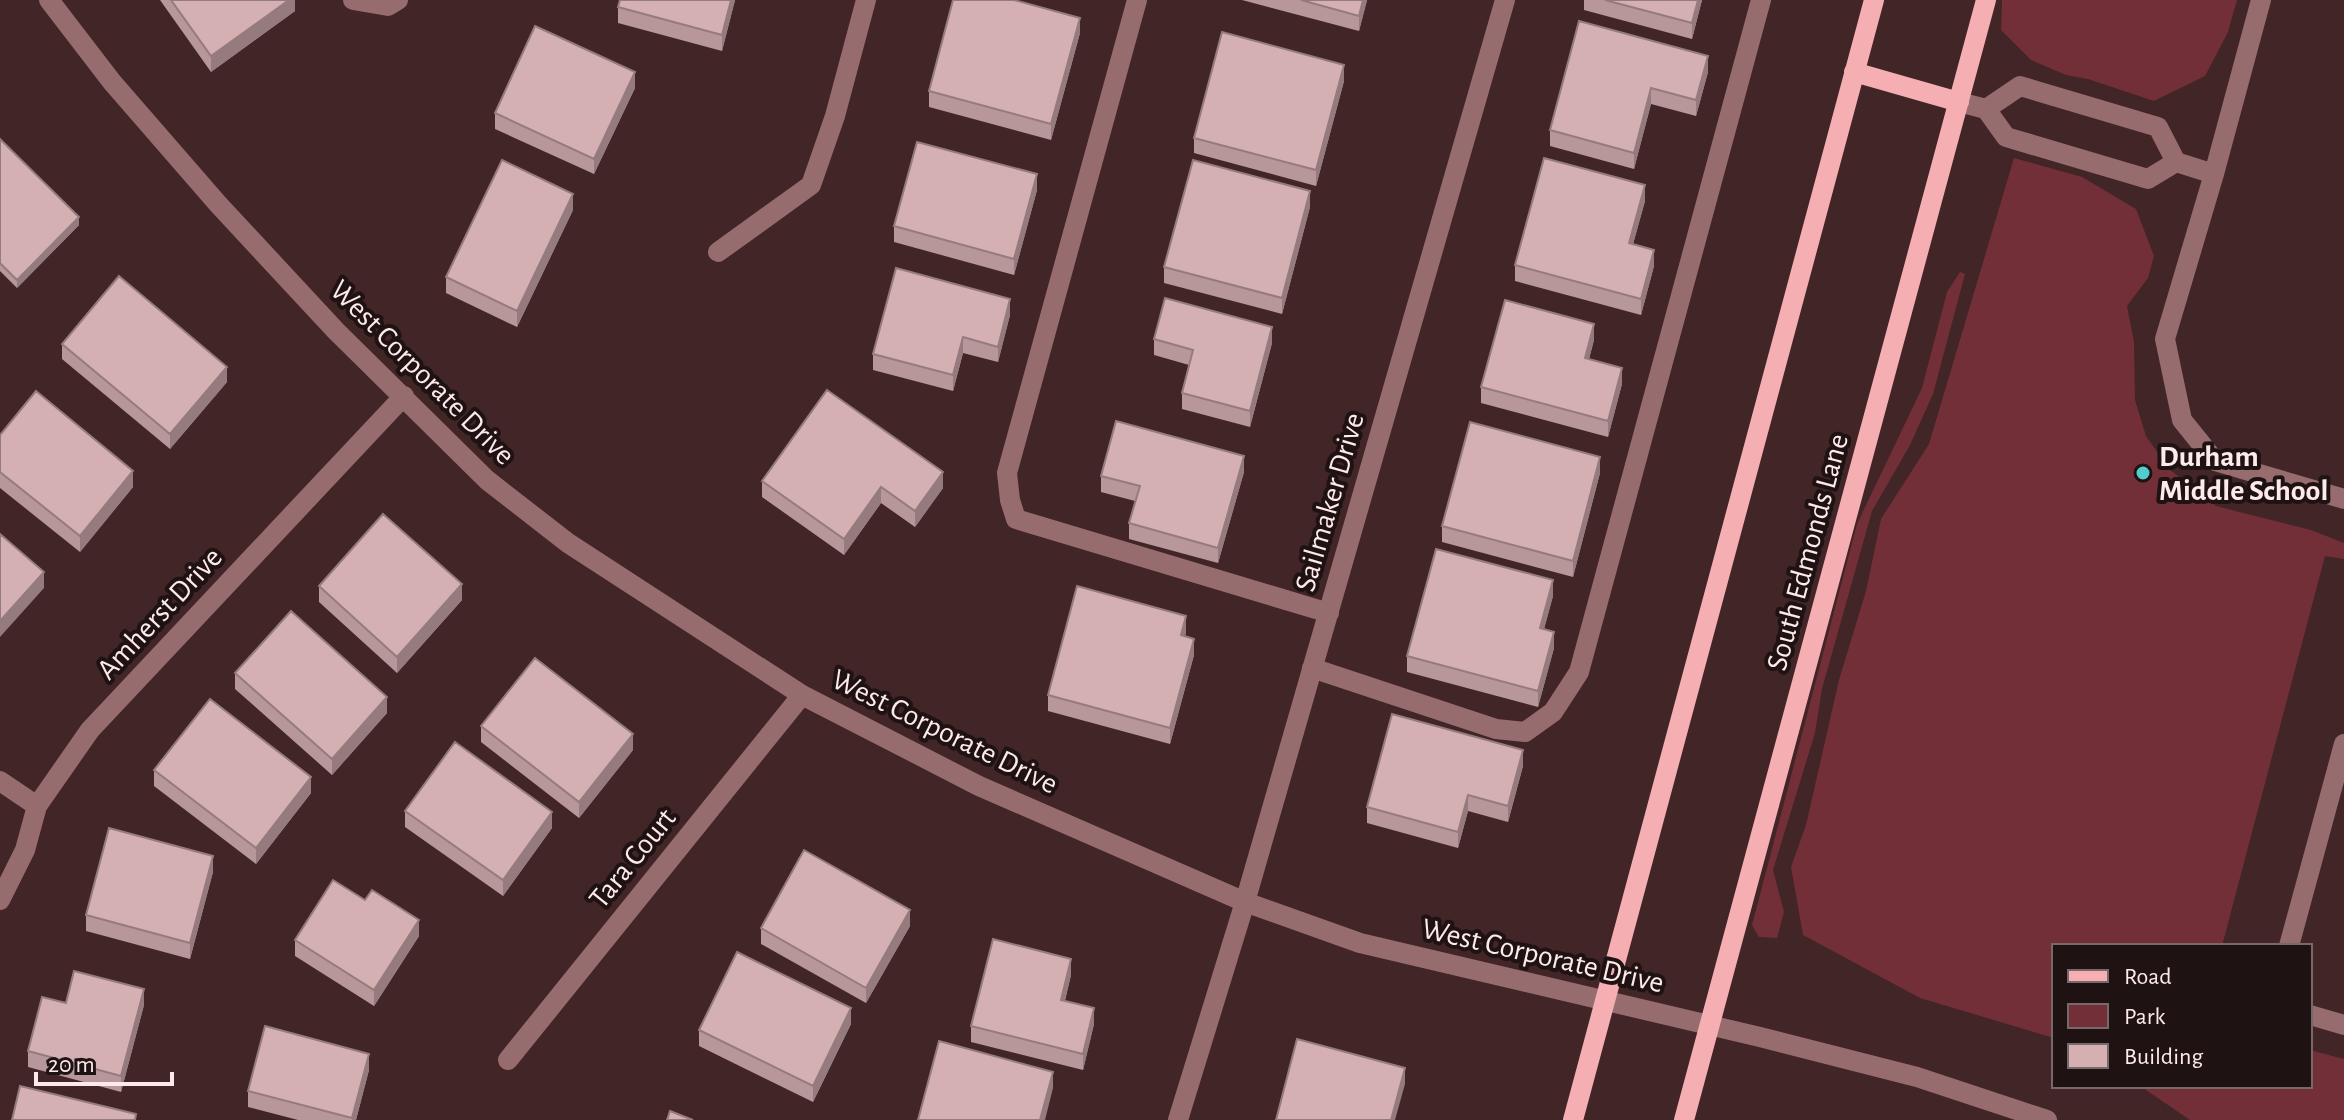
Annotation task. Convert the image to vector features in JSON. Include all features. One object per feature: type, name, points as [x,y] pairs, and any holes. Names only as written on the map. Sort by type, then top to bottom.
[{"type":"main road","points":[[1573,1120],[1874,0]]},
{"type":"main road","name":"South Edmonds Lane","points":[[1684,1120],[1986,0]]},
{"type":"main road","points":[[1854,72],[1959,102]]},
{"type":"street","name":"West Corporate Drive","points":[[49,0],[112,82],[218,204],[336,331],[487,480],[568,543],[802,695],[979,786],[1245,902],[1360,943],[1917,1077],[2047,1120]]},
{"type":"street","points":[[353,0],[388,6],[398,0]]},
{"type":"street","points":[[718,252],[811,185],[835,116],[866,0]]},
{"type":"street","points":[[1137,0],[1007,473],[1010,500],[1016,519],[1329,613]]},
{"type":"street","name":"Sailmaker Drive","points":[[1178,1120],[1245,902],[1505,0]]},
{"type":"street","points":[[1312,668],[1496,729],[1525,732],[1553,712],[1579,672],[1761,0]]},
{"type":"street","points":[[2261,0],[2165,339],[2182,420],[2215,461],[2344,499]]},
{"type":"street","points":[[1986,109],[2020,86],[2158,127],[2176,162],[2214,174]]},
{"type":"street","points":[[1959,102],[1986,109],[2006,137],[2148,179],[2176,162]]},
{"type":"street","name":"Amherst Drive","points":[[0,900],[25,850],[37,806],[90,730],[404,396]]},
{"type":"street","name":"Tara Court","points":[[508,1060],[802,695]]},
{"type":"street","points":[[2290,944],[2344,744]]},
{"type":"street","points":[[0,781],[37,806]]},
{"type":"street","points":[[2312,1016],[2344,1025]]},
{"type":"green space","points":[[2002,0],[2237,0],[2228,32],[2205,76],[2154,101],[2066,75],[2031,60],[2001,30]]},
{"type":"green space","name":"Durham Middle School","points":[[2014,158],[2082,177],[2136,209],[2154,256],[2148,278],[2127,306],[2134,342],[2135,400],[2146,436],[2169,469],[2216,506],[2311,530],[2344,543],[2344,559],[2325,556],[2223,944],[2052,944],[2052,1037],[1920,998],[1803,935],[1791,867],[1806,825],[1839,680],[1866,591],[1881,519],[1929,444]]},
{"type":"green space","points":[[1960,272],[1965,274],[1933,394],[1910,445],[1872,511],[1822,689],[1815,733],[1773,870],[1784,912],[1777,938],[1759,937],[1752,925],[1857,524],[1922,388],[1947,292]]},
{"type":"green space","points":[[2312,1051],[2344,1059],[2344,1120],[2190,1120],[2143,1088],[2312,1088]]},
{"type":"building","points":[[171,0],[289,0],[211,56]]},
{"type":"building","points":[[620,0],[731,0],[722,35],[618,7]]},
{"type":"building","points":[[953,0],[1014,0],[1080,18],[1051,124],[929,91]]},
{"type":"building","points":[[1301,0],[1363,0],[1359,16]]},
{"type":"building","points":[[1605,0],[1698,0],[1692,23]]},
{"type":"building","points":[[1579,21],[1708,56],[1696,100],[1651,88],[1634,153],[1550,130]]},
{"type":"building","points":[[535,26],[635,72],[594,159],[495,113]]},
{"type":"building","points":[[1222,32],[1344,65],[1316,170],[1194,138]]},
{"type":"building","points":[[0,139],[79,217],[17,280],[0,263]]},
{"type":"building","points":[[917,142],[1037,174],[1014,259],[894,226]]},
{"type":"building","points":[[1544,158],[1645,185],[1629,243],[1654,250],[1641,299],[1515,265]]},
{"type":"building","points":[[502,160],[573,194],[517,311],[446,277]]},
{"type":"building","points":[[1193,160],[1310,191],[1282,298],[1164,267]]},
{"type":"building","points":[[896,268],[1010,299],[998,347],[963,337],[953,375],[873,354]]},
{"type":"building","points":[[119,276],[227,367],[170,434],[62,344]]},
{"type":"building","points":[[1165,298],[1272,327],[1250,411],[1182,393],[1193,350],[1154,339]]},
{"type":"building","points":[[1505,300],[1594,324],[1585,358],[1622,368],[1608,421],[1481,387]]},
{"type":"building","points":[[827,390],[943,472],[915,511],[881,487],[844,539],[762,481]]},
{"type":"building","points":[[36,391],[133,471],[80,536],[0,472],[0,435]]},
{"type":"building","points":[[1116,421],[1244,456],[1218,548],[1129,523],[1140,486],[1101,476]]},
{"type":"building","points":[[1470,422],[1600,457],[1573,561],[1442,526]]},
{"type":"building","points":[[383,514],[462,584],[397,657],[319,586]]},
{"type":"building","points":[[0,534],[44,572],[0,621]]},
{"type":"building","points":[[1436,549],[1553,580],[1540,628],[1554,632],[1538,691],[1407,656]]},
{"type":"building","points":[[1077,586],[1186,616],[1181,635],[1194,639],[1170,728],[1048,695]]},
{"type":"building","points":[[291,611],[387,697],[332,759],[235,673]]},
{"type":"building","points":[[535,658],[633,734],[579,802],[481,726]]},
{"type":"building","points":[[210,699],[311,777],[256,848],[154,770]]},
{"type":"building","points":[[1392,714],[1523,750],[1508,806],[1468,795],[1458,832],[1367,807]]},
{"type":"building","points":[[455,742],[552,812],[503,880],[405,811]]},
{"type":"building","points":[[109,828],[213,856],[190,943],[86,915]]},
{"type":"building","points":[[804,850],[910,910],[866,988],[761,928]]},
{"type":"building","points":[[333,880],[365,900],[372,890],[419,920],[374,990],[295,940]]},
{"type":"building","points":[[993,939],[1071,959],[1061,1000],[1094,1008],[1083,1054],[971,1026]]},
{"type":"building","points":[[737,952],[851,1008],[813,1086],[699,1030]]},
{"type":"building","points":[[74,971],[144,989],[121,1076],[28,1051],[42,997],[66,1003]]},
{"type":"building","points":[[265,1026],[369,1054],[352,1118],[248,1091]]},
{"type":"building","points":[[1297,1039],[1405,1068],[1391,1120],[1276,1120]]},
{"type":"building","points":[[939,1041],[1053,1072],[1040,1120],[918,1120]]},
{"type":"building","points":[[20,1086],[136,1114],[135,1120],[12,1120]]},
{"type":"building","points":[[670,1111],[693,1120],[667,1120]]},
{"type":"place","name":"Durham Middle School","points":[[2143,473]]}]
